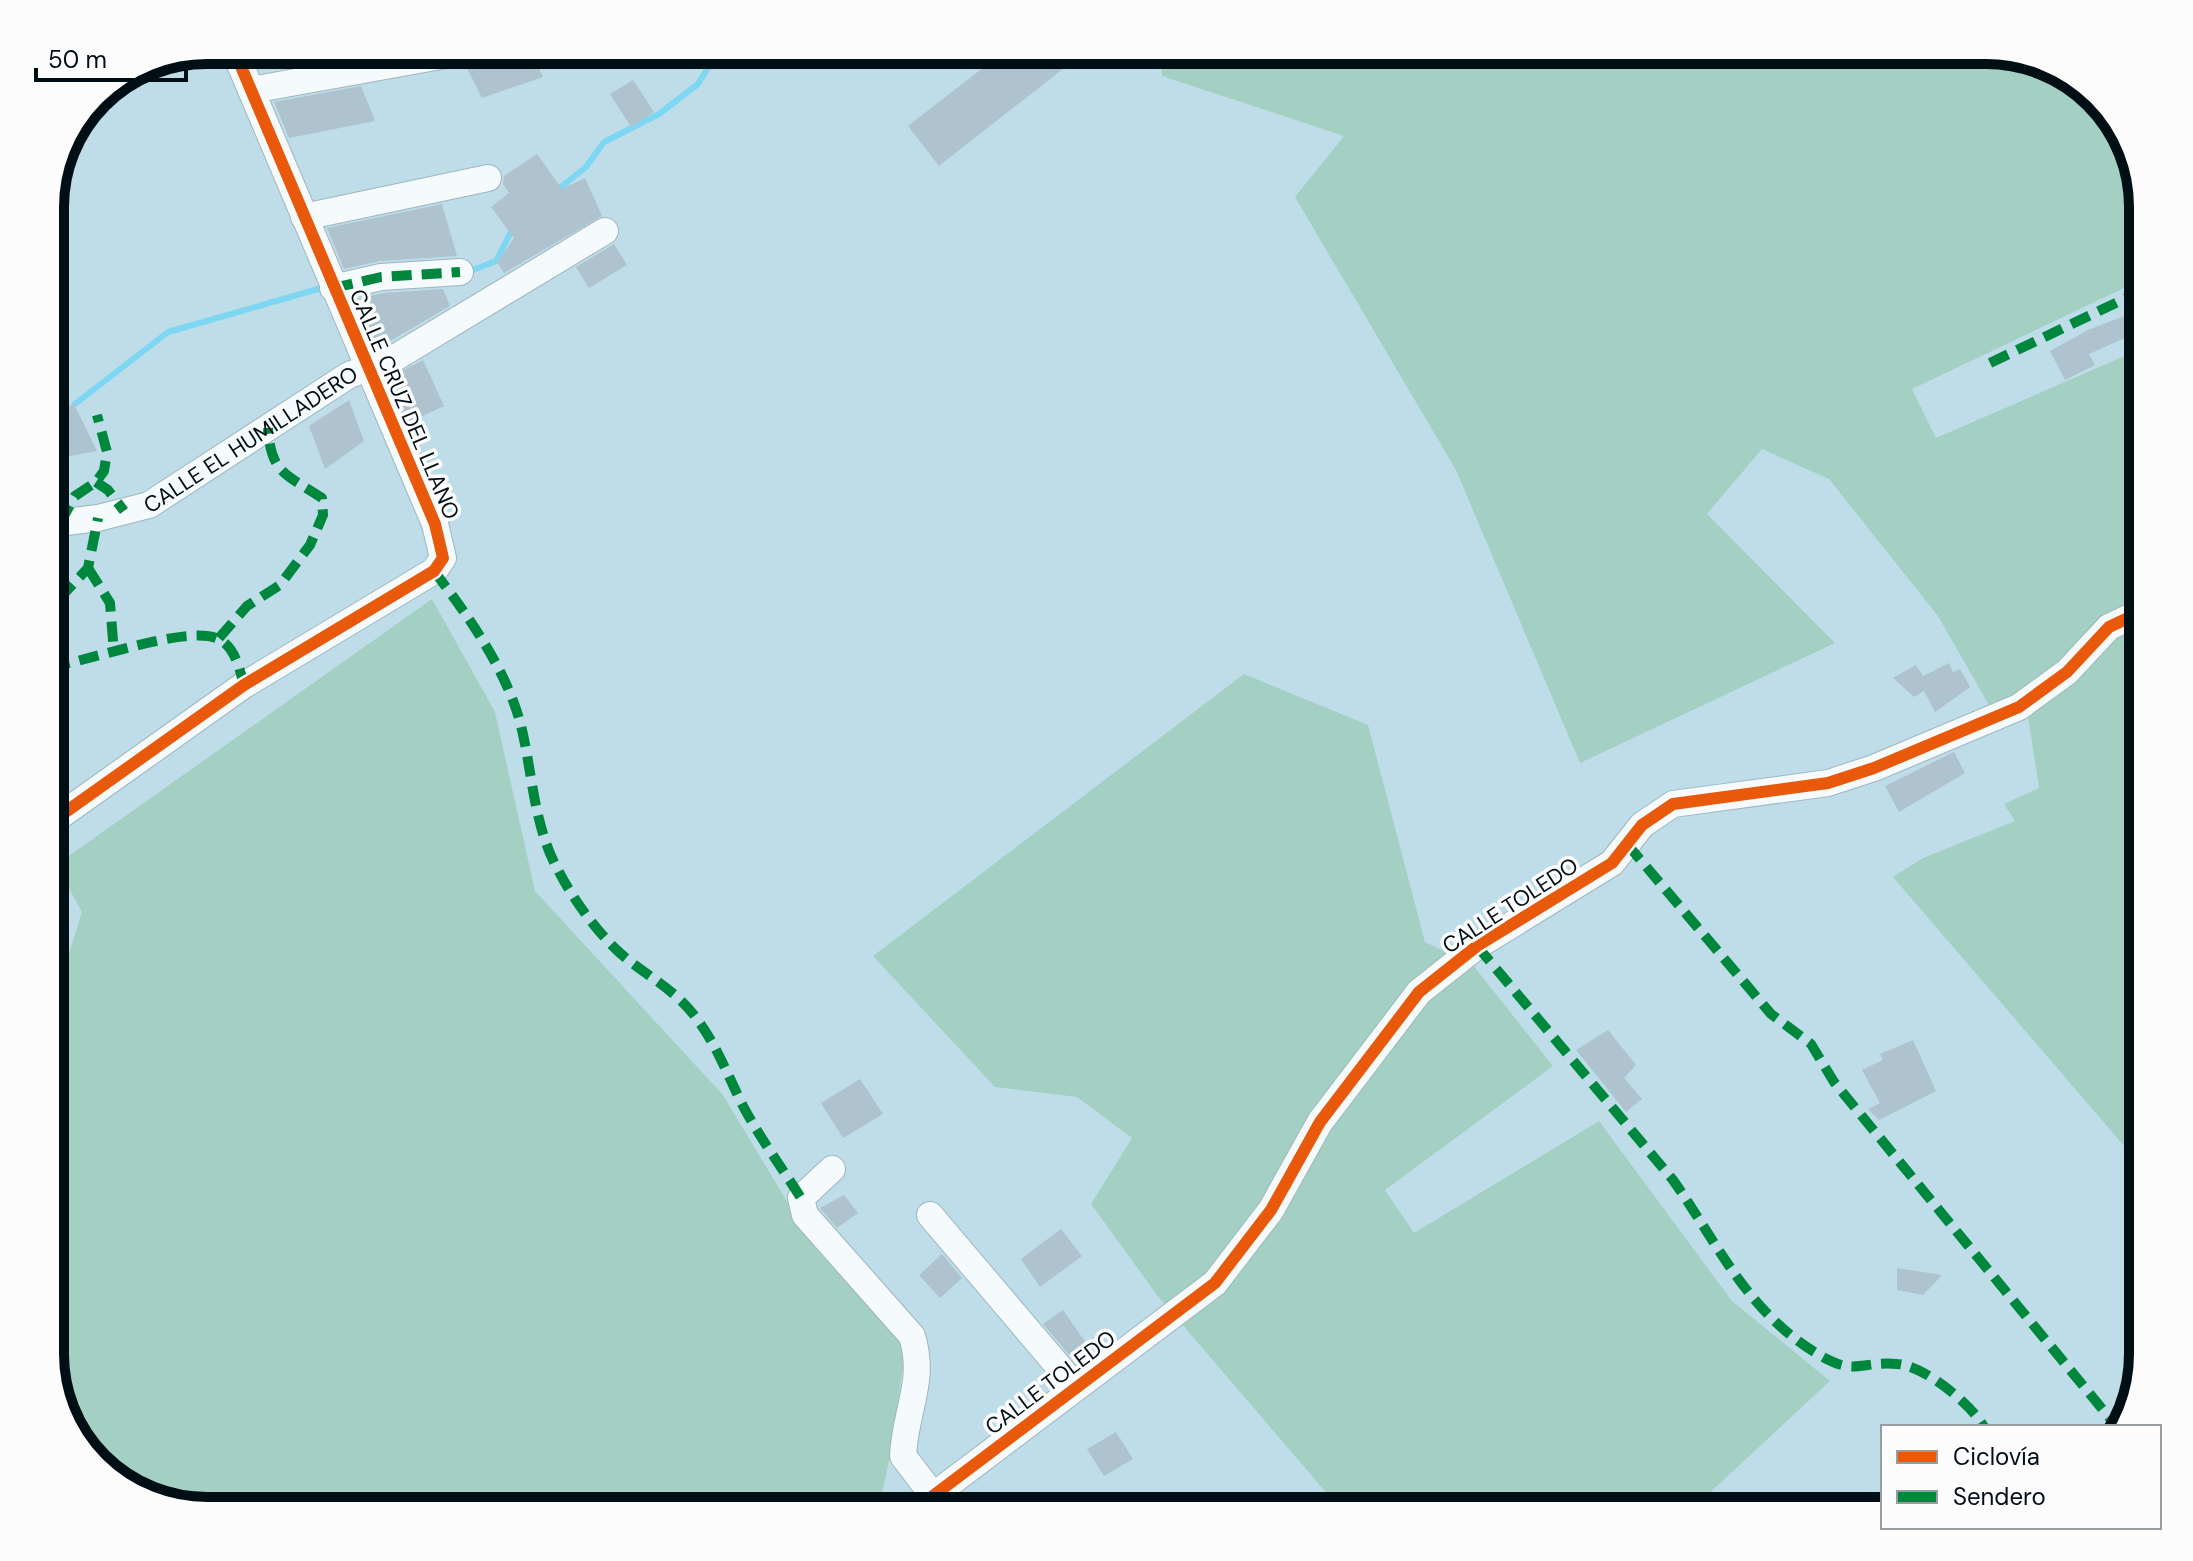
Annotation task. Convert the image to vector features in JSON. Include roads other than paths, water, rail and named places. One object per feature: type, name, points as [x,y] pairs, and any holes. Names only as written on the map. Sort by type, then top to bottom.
[{"type":"street","name":"CALLE CRUZ DEL LLANO","points":[[64,813],[244,685],[434,571],[443,558],[442,542],[240,64]]},
{"type":"street","points":[[251,90],[396,64]]},
{"type":"street","points":[[304,217],[488,178]]},
{"type":"street","name":"CALLE EL HUMILLADERO","points":[[64,522],[98,518],[149,505],[349,375],[393,359],[605,231]]},
{"type":"street","points":[[333,288],[381,277],[460,272]]},
{"type":"street","name":"CALLE TOLEDO","points":[[941,1497],[1076,1387],[1215,1283],[1271,1210],[1320,1122],[1419,992],[1477,946],[1612,863],[1642,825],[1673,804],[1828,783],[1874,768],[2019,707],[2067,672],[2109,627],[2129,618]]},
{"type":"street","points":[[832,1169],[801,1198],[805,1215],[912,1336],[919,1358],[918,1386],[904,1428],[903,1456],[925,1497]]},
{"type":"street","points":[[930,1215],[1076,1387]]},
{"type":"waterway","points":[[556,191],[586,167],[604,142],[659,114],[698,84],[710,64]]},
{"type":"waterway","points":[[465,273],[496,261],[514,226]]},
{"type":"waterway","points":[[75,404],[168,332],[318,289]]}]
